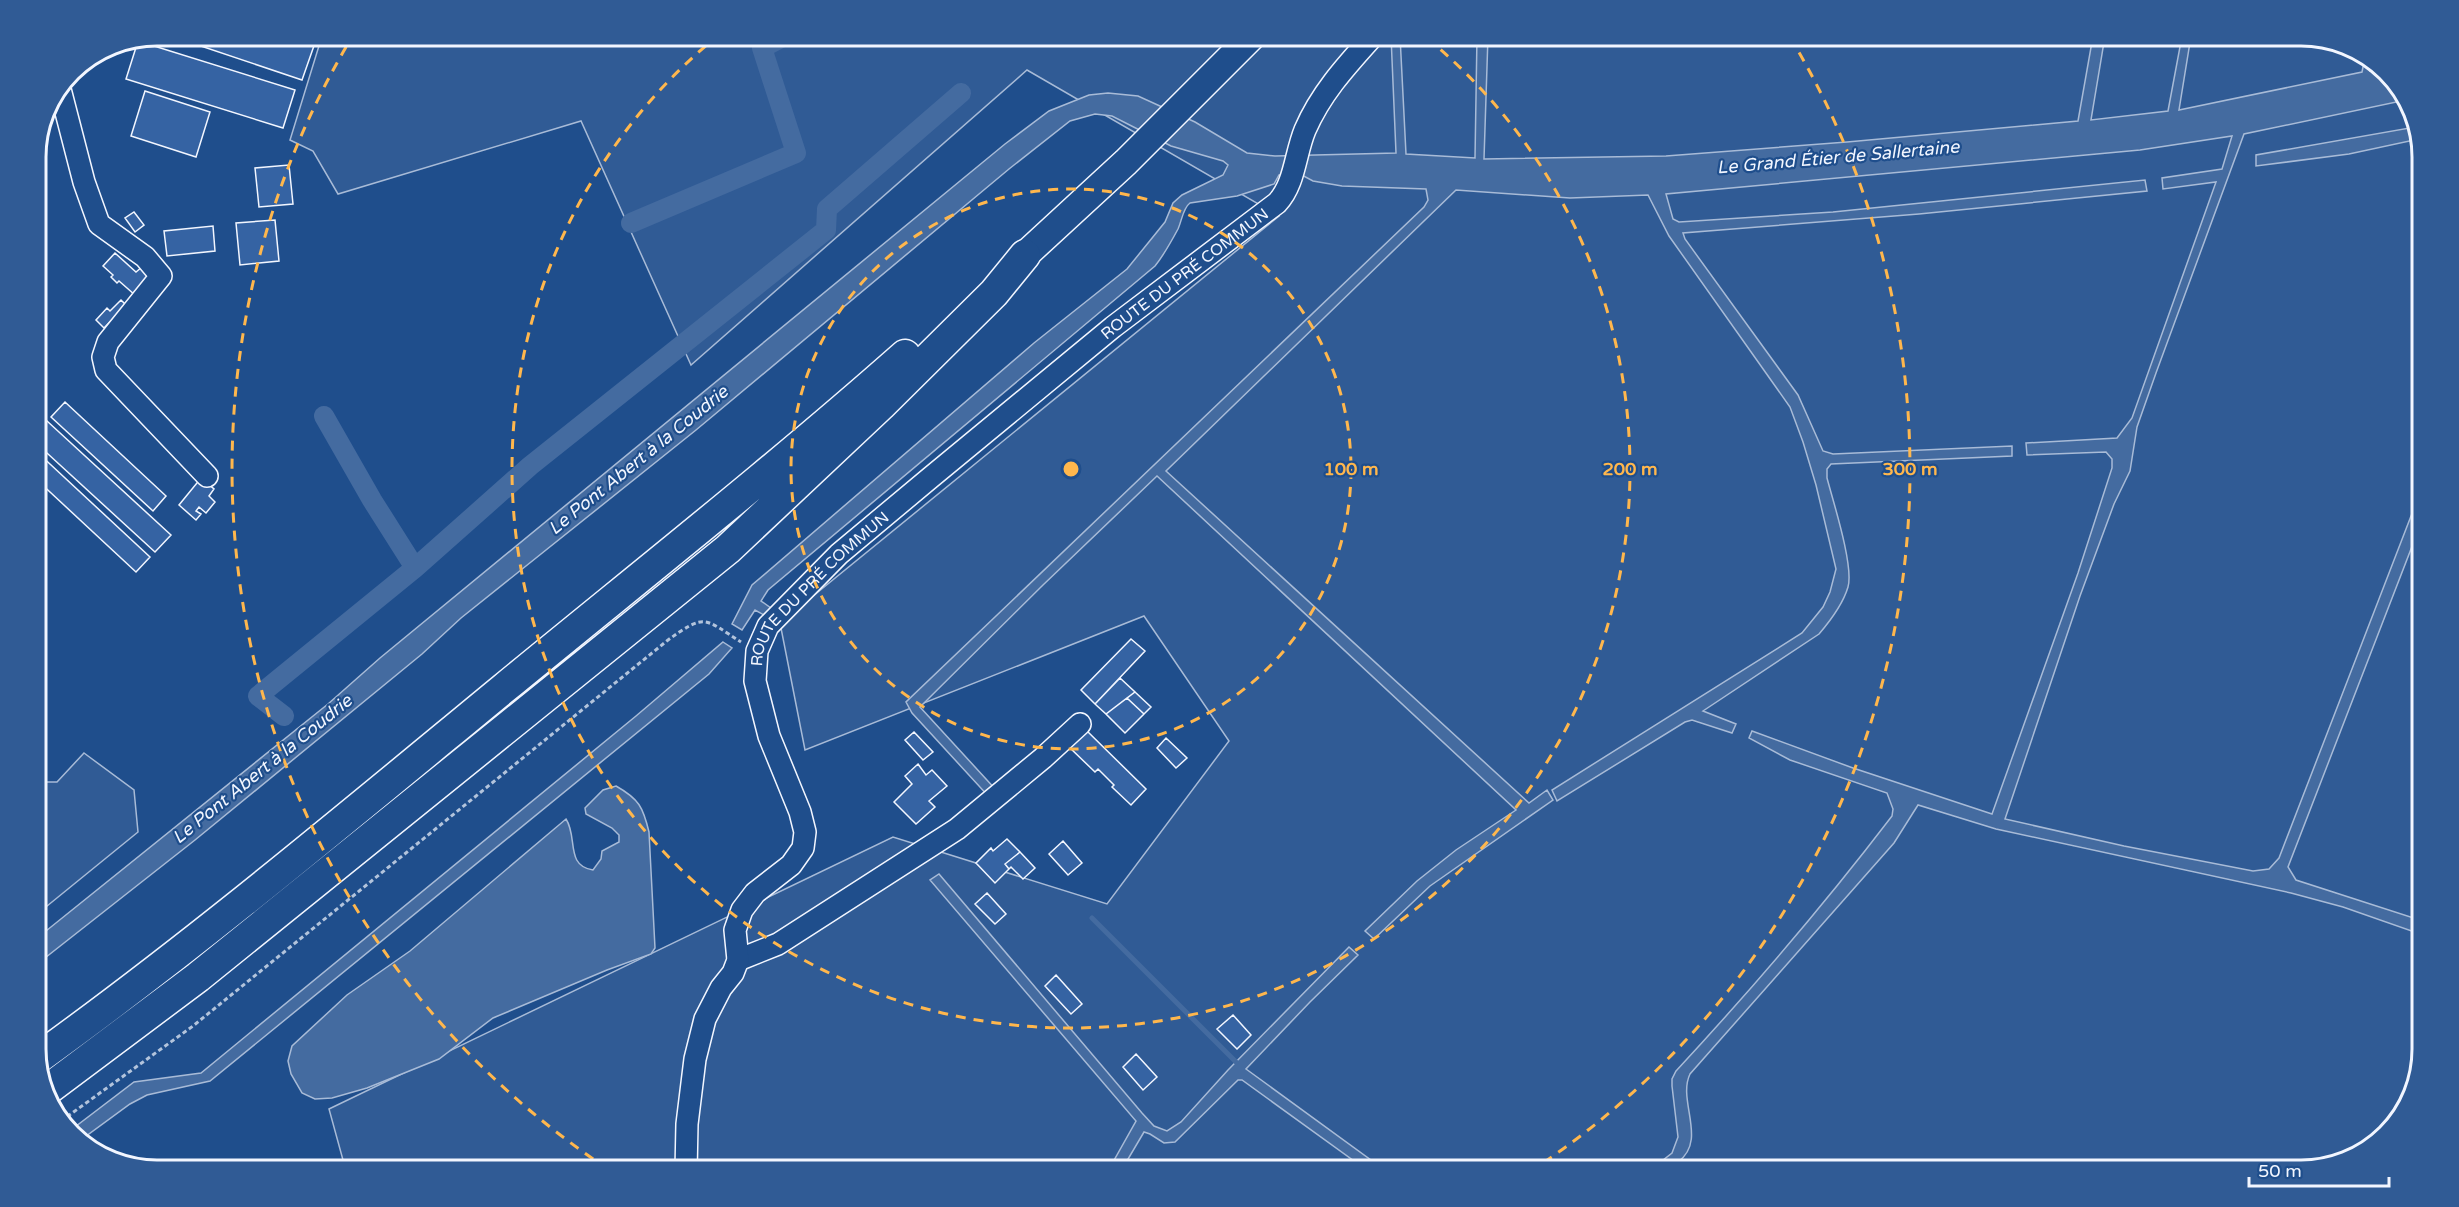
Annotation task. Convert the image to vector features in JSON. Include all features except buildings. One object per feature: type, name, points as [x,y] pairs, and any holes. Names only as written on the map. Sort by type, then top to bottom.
[{"type":"highway","points":[[47,1052],[135,988],[244,902],[863,393],[984,284],[1025,255]]},
{"type":"highway","points":[[52,1086],[198,977],[729,549],[994,293],[1025,255]]},
{"type":"main road","points":[[1025,255],[1126,162],[1242,46]]},
{"type":"street","name":"ROUTE DU PRÉ COMMUN","points":[[738,960],[735,930],[742,910],[755,893],[791,866],[803,848],[805,832],[800,812],[769,736],[759,702],[754,668],[757,651],[768,626],[840,554],[1113,327],[1277,203],[1287,189],[1304,132],[1325,91],[1364,46]]},
{"type":"street","points":[[63,100],[84,182],[99,224],[145,257],[160,276],[108,342],[103,357],[106,370],[207,476]]},
{"type":"street","points":[[687,1160],[687,1124],[695,1059],[705,1019],[721,988],[734,973],[738,960],[778,944],[957,829],[1043,758],[1080,724]]},
{"type":"path","points":[[68,1116],[193,1026],[650,654],[693,622],[702,621],[711,624],[757,651]]},
{"type":"shaded area","points":[[319,46],[2301,46],[2337,52],[2363,65],[2385,84],[2407,122],[2412,151],[2412,1064],[2404,1092],[2394,1111],[2375,1133],[2344,1152],[2316,1160],[343,1160],[329,1109],[893,837],[1107,904],[1229,741],[1144,616],[805,750],[780,623],[1279,216],[1027,70],[691,365],[581,121],[338,194],[313,151],[290,140]]},
{"type":"shaded area","points":[[84,753],[134,790],[138,832],[47,906],[47,782],[57,782]]},
{"type":"water","points":[[1391,46],[1401,46],[1406,154],[1475,158],[1477,46],[1488,46],[1484,159],[1666,156],[2078,121],[2091,46],[2103,46],[2091,120],[2168,111],[2180,46],[2189,46],[2179,110],[2362,72],[2363,65],[2375,74],[2397,102],[2244,134],[2137,427],[2130,471],[2114,504],[2080,596],[2005,819],[2124,846],[2253,871],[2269,869],[2279,858],[2412,513],[2412,546],[2288,867],[2296,880],[2412,917],[2412,931],[2343,907],[2291,893],[1996,829],[1918,805],[1894,843],[1690,1074],[1687,1096],[1692,1132],[1691,1143],[1687,1153],[1680,1160],[1663,1160],[1672,1153],[1678,1137],[1672,1086],[1672,1079],[1676,1071],[1787,946],[1892,816],[1893,809],[1887,793],[1790,760],[1749,738],[1752,731],[1853,768],[1992,814],[2078,573],[2112,468],[2112,459],[2106,452],[2027,455],[2026,443],[2117,438],[2132,418],[2216,182],[2163,189],[2162,178],[2222,169],[2232,136],[2140,150],[1666,194],[1673,219],[1679,222],[1833,212],[2145,180],[2147,191],[1919,214],[1683,233],[1685,239],[1798,395],[1823,451],[1833,454],[2012,446],[2012,456],[1831,464],[1827,469],[1827,478],[1842,533],[1849,577],[1843,600],[1819,634],[1703,711],[1736,724],[1732,733],[1692,720],[1685,722],[1557,801],[1552,790],[1802,633],[1823,607],[1836,569],[1816,485],[1790,407],[1669,236],[1648,195],[1570,198],[1456,190],[1166,471],[1529,803],[1547,790],[1553,800],[1430,886],[1374,939],[1365,931],[1417,881],[1456,850],[1516,810],[1157,476],[920,707],[997,791],[990,798],[912,713],[906,702],[1424,207],[1428,200],[1426,189],[1342,186],[1313,181],[1300,174],[1279,175],[1274,184],[1237,196],[1190,203],[1184,211],[1173,239],[1155,266],[768,590],[761,601],[771,608],[764,615],[755,610],[742,630],[732,624],[752,585],[1034,343],[1127,269],[1165,222],[1173,203],[1182,195],[1223,175],[1228,165],[1223,161],[1171,146],[1112,116],[1095,114],[1070,121],[1009,169],[696,430],[461,618],[422,654],[195,840],[47,956],[47,930],[328,704],[380,658],[1005,144],[1049,111],[1089,95],[1108,93],[1138,96],[1195,122],[1247,153],[1275,156],[1396,153]]},
{"type":"water","points":[[2408,128],[2411,141],[2349,154],[2256,166],[2256,155]]},
{"type":"water","points":[[723,642],[732,648],[709,674],[210,1081],[147,1095],[130,1104],[87,1135],[77,1126],[134,1082],[201,1073]]},
{"type":"water","points":[[616,786],[639,804],[649,832],[655,948],[651,954],[493,1018],[439,1059],[367,1088],[332,1098],[315,1099],[302,1093],[291,1074],[288,1061],[292,1046],[347,995],[410,951],[566,819],[575,857],[584,867],[593,870],[601,859],[602,851],[619,842],[619,835],[612,828],[586,814],[585,808],[603,790]]},
{"type":"water","points":[[939,874],[1142,1113],[1154,1126],[1167,1131],[1181,1122],[1228,1070],[1349,947],[1358,955],[1246,1069],[1371,1160],[1353,1160],[1242,1080],[1238,1080],[1175,1142],[1164,1143],[1144,1132],[1127,1160],[1114,1160],[1136,1121],[930,880]]},
{"type":"waterway","points":[[631,223],[796,153],[762,48],[766,46]]},
{"type":"waterway","points":[[324,416],[372,500],[415,568],[530,466],[826,230],[827,209],[961,93]]},
{"type":"waterway","points":[[284,716],[258,696],[415,568]]},
{"type":"waterway","points":[[1092,918],[1236,1062]]},
{"type":"water label","name":"Le Grand Étier de Sallertaine","points":[[1838,157]]},
{"type":"water label","name":"Le Pont Abert à la Coudrie","points":[[638,460]]},
{"type":"water label","name":"Le Pont Abert à la Coudrie","points":[[262,769]]}]
